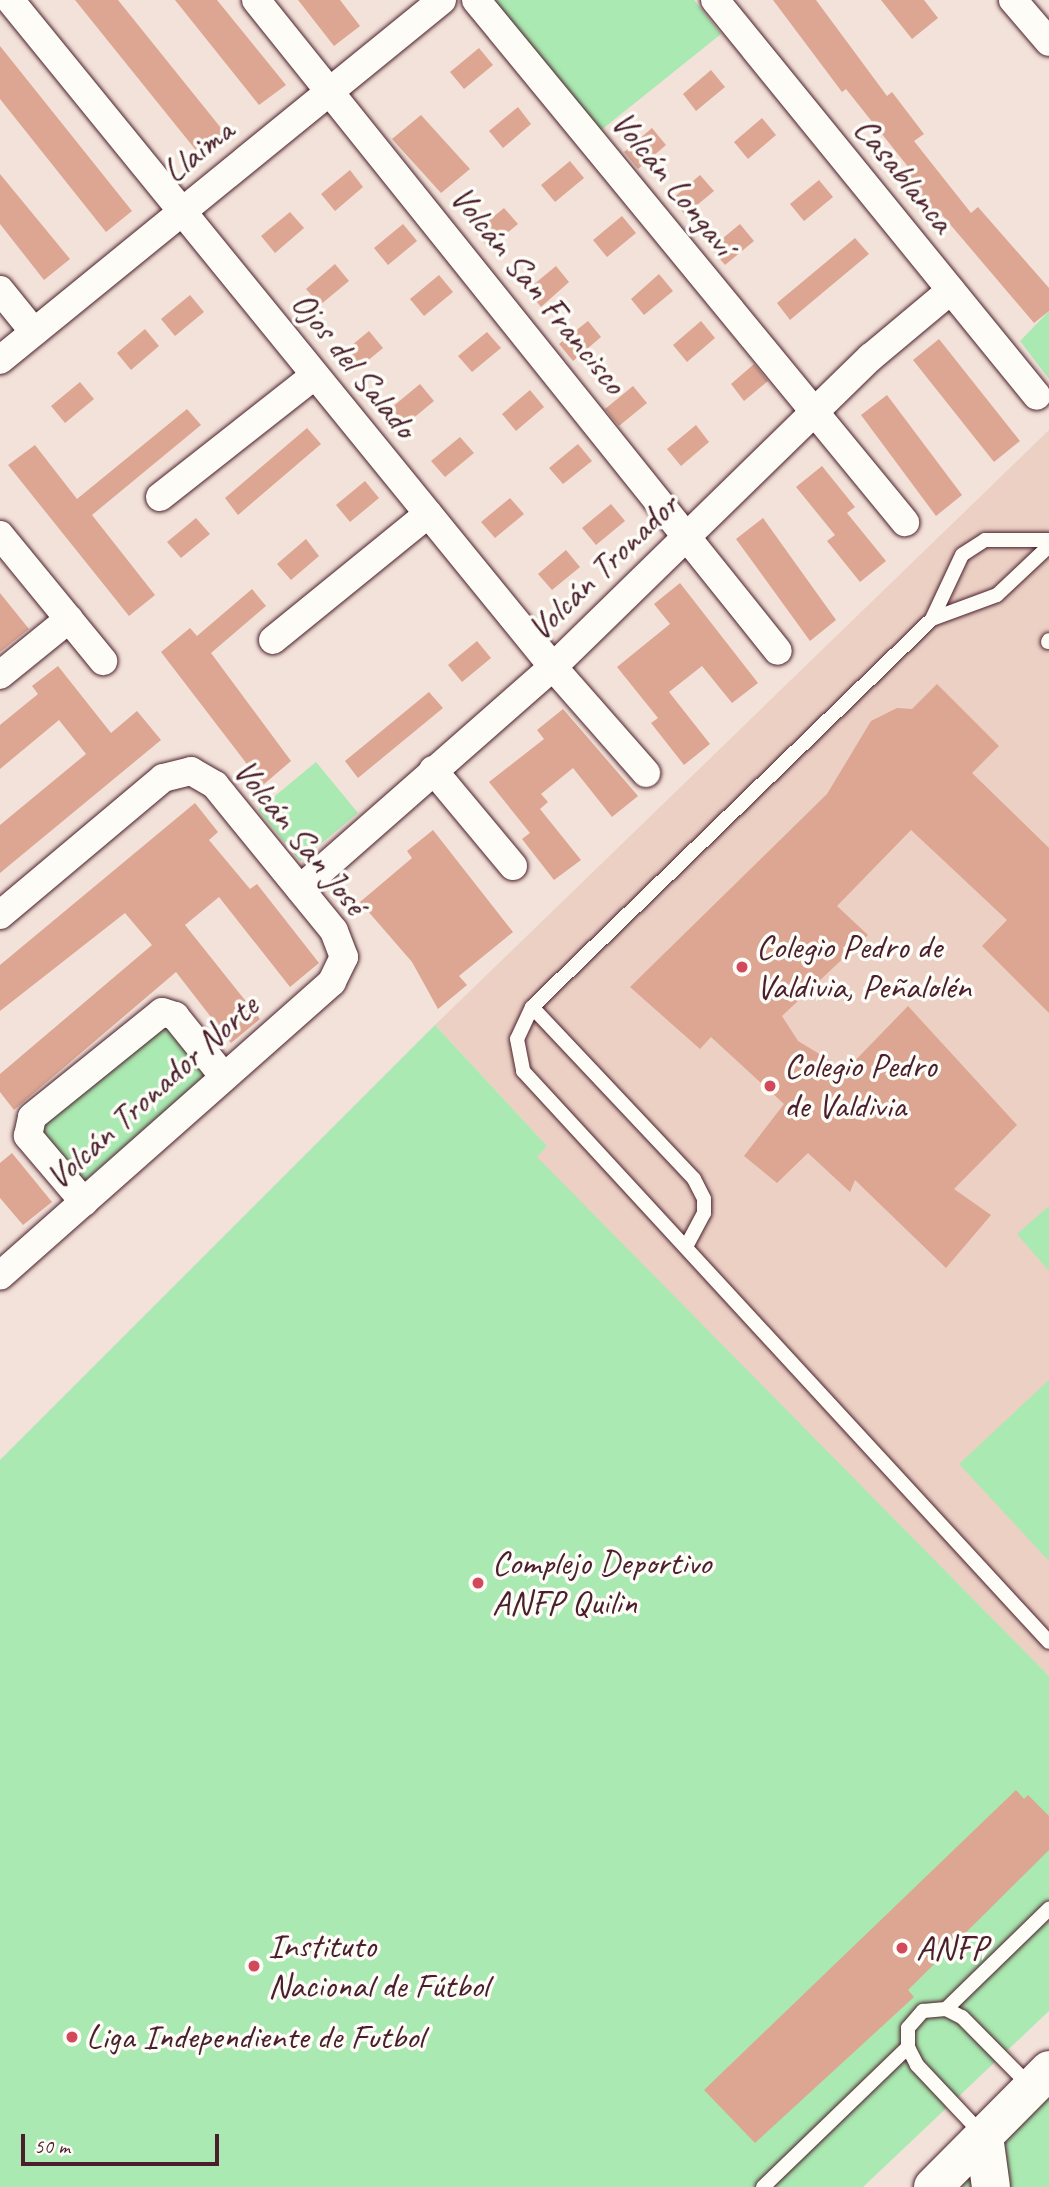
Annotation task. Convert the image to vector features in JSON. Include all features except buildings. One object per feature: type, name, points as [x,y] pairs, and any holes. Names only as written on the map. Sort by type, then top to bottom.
[{"type":"main road","points":[[933,2187],[1040,2079]]},
{"type":"main road","points":[[984,2136],[991,2187]]},
{"type":"street","name":"Ojos del Salado","points":[[10,0],[553,667],[646,773]]},
{"type":"street","name":"Volcán San Francisco","points":[[256,0],[688,535],[778,651]]},
{"type":"street","name":"Llaima","points":[[0,360],[442,0]]},
{"type":"street","name":"Volcán Longaví","points":[[476,0],[905,522]]},
{"type":"street","name":"Casablanca","points":[[715,0],[1037,396]]},
{"type":"street","points":[[1013,0],[1047,37]]},
{"type":"street","points":[[0,290],[34,332]]},
{"type":"street","name":"Volcán Tronador","points":[[300,889],[553,667],[813,413],[951,290]]},
{"type":"street","points":[[160,498],[315,375]]},
{"type":"street","points":[[273,640],[428,514]]},
{"type":"street","points":[[0,535],[103,661]]},
{"type":"street","points":[[0,675],[69,619]]},
{"type":"street","name":"Volcán San José","points":[[0,915],[163,778],[191,771],[215,785],[340,940],[344,957]]},
{"type":"street","points":[[433,771],[513,866]]},
{"type":"street","name":"Volcán Tronador Norte","points":[[0,1276],[331,982],[344,957]]},
{"type":"street","points":[[84,1202],[28,1136],[32,1117],[162,1012],[175,1016],[224,1077]]},
{"type":"lane","points":[[1049,540],[985,540],[962,555],[932,619],[532,1007],[517,1039],[523,1070],[1049,1643]]},
{"type":"lane","points":[[932,619],[998,595],[1049,546]]},
{"type":"lane","points":[[532,1007],[694,1179],[704,1213],[686,1247]]},
{"type":"lane","points":[[946,2009],[1049,1909]]},
{"type":"lane","points":[[763,2187],[908,2047],[914,2018],[935,2008],[946,2009],[962,2017],[1040,2079]]},
{"type":"lane","points":[[908,2047],[917,2065],[984,2136]]},
{"type":"shaded area","name":"Colegio Pedro de Valdivia","points":[[1049,430],[1049,1676],[536,1157],[547,1146],[435,1025]]},
{"type":"green space","points":[[484,0],[694,0],[721,34],[595,135]]},
{"type":"green space","points":[[1049,311],[1049,379],[1020,341]]},
{"type":"green space","points":[[316,762],[358,813],[300,861],[258,810]]},
{"type":"green space","points":[[162,1018],[209,1072],[81,1184],[36,1124]]},
{"type":"green space","name":"Complejo Deportivo ANFP Quilin","points":[[435,1025],[547,1146],[537,1157],[1049,1676],[1049,2011],[863,2187],[0,2187],[0,1460]]},
{"type":"green space","points":[[1049,1206],[1049,1271],[1017,1234]]},
{"type":"green space","points":[[1049,1380],[1049,1561],[959,1464]]},
{"type":"green space","points":[[1049,2096],[1049,2187],[962,2187],[1001,2142]]},
{"type":"place","name":"Colegio Pedro de Valdivia, Peñalolén","points":[[742,967]]},
{"type":"place","name":"Colegio Pedro de Valdivia","points":[[770,1086]]},
{"type":"place","name":"Complejo Deportivo ANFP Quilin","points":[[478,1583]]},
{"type":"place","name":"ANFP","points":[[902,1948]]},
{"type":"place","name":"Instituto Nacional de Fútbol","points":[[254,1966]]},
{"type":"place","name":"Liga Independiente de Futbol","points":[[72,2037]]}]
